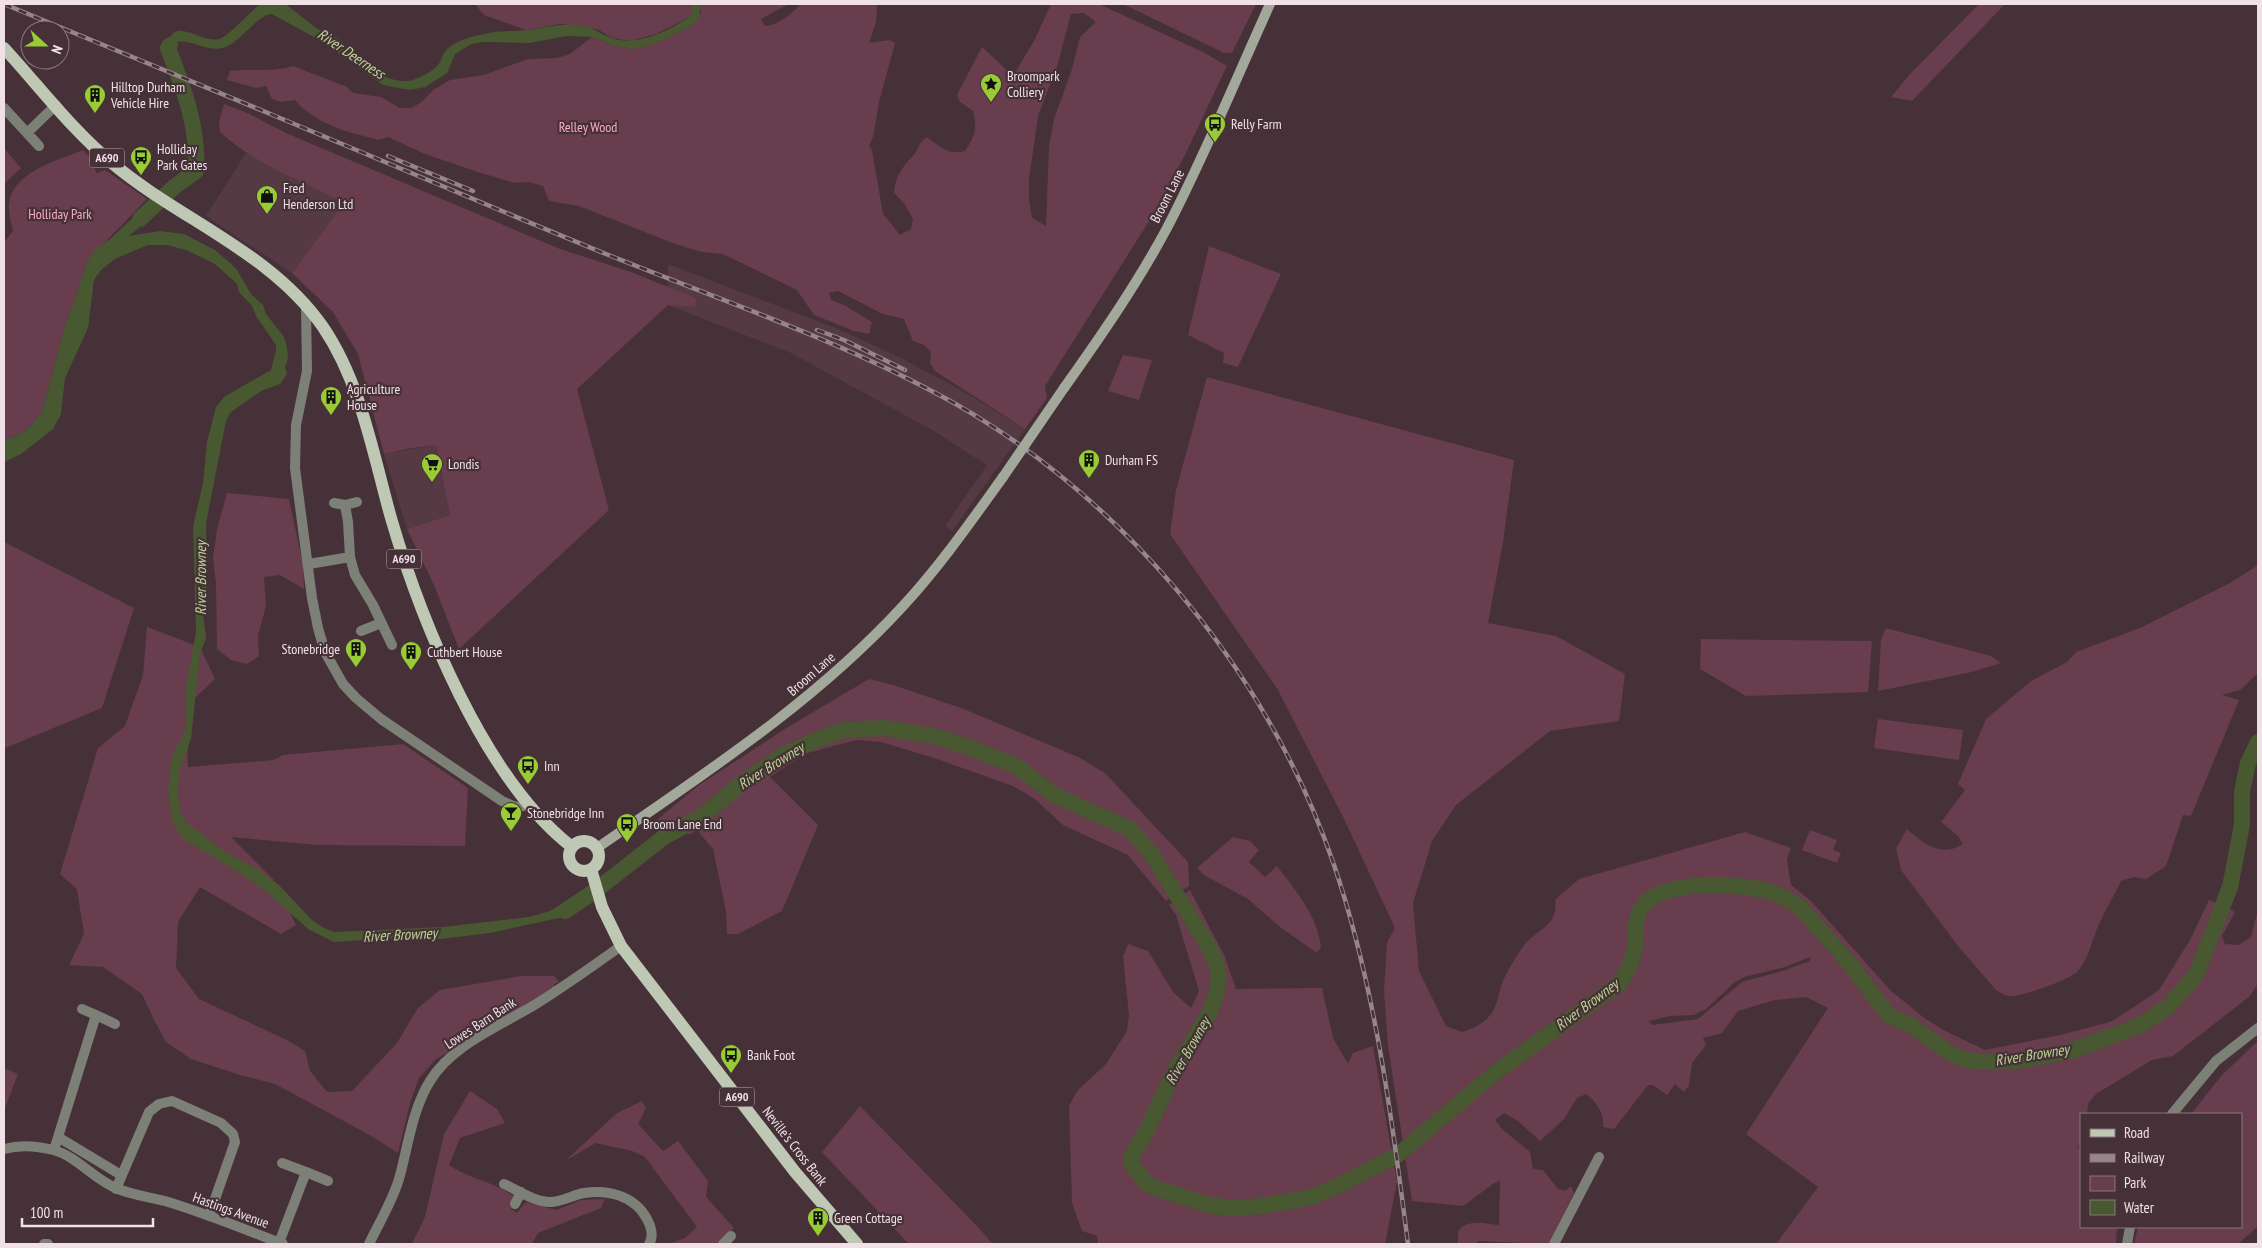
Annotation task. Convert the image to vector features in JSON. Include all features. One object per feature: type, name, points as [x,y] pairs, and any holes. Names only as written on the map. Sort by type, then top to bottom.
[{"type":"main road","name":"Broom Lane","points":[[596,848],[770,726],[812,693],[904,606],[961,535],[1121,305],[1166,228],[1198,165],[1270,4]]},
{"type":"main road","name":"A690","points":[[4,48],[70,121],[112,163],[279,278],[306,307],[332,341],[354,392],[408,574],[445,662],[487,742],[530,805],[545,823],[572,847]]},
{"type":"main road","points":[[591,869],[582,871],[574,867],[570,859],[572,847],[585,841],[596,848]]},
{"type":"main road","name":"A690","points":[[596,848],[599,857],[595,866],[591,869],[602,907],[621,946]]},
{"type":"main road","name":"Neville's Cross Bank","points":[[621,946],[795,1172],[854,1243]]},
{"type":"street","points":[[27,133],[56,106]]},
{"type":"street","points":[[4,108],[39,146]]},
{"type":"street","points":[[306,307],[307,371],[294,445],[295,468],[318,628],[325,652],[343,684],[381,719],[502,801],[516,807],[530,805]]},
{"type":"street","points":[[357,502],[340,504],[348,522],[350,557],[355,575],[373,605],[392,645]]},
{"type":"street","points":[[309,564],[350,557]]},
{"type":"street","points":[[361,631],[381,624]]},
{"type":"street","name":"Lowes Barn Bank","points":[[368,1244],[389,1205],[398,1181],[421,1098],[442,1065],[484,1034],[536,1004],[621,946]]},
{"type":"street","points":[[82,1009],[115,1024]]},
{"type":"street","points":[[54,1150],[96,1015]]},
{"type":"street","points":[[2173,1113],[2216,1061],[2258,1028]]},
{"type":"street","points":[[116,1189],[149,1112],[157,1105],[172,1101],[220,1123],[233,1134],[235,1142],[209,1216]]},
{"type":"street","points":[[58,1137],[122,1175]]},
{"type":"street","name":"Hastings Avenue","points":[[4,1149],[28,1147],[54,1150],[65,1155],[116,1189],[209,1216],[281,1243],[306,1172]]},
{"type":"street","points":[[1554,1244],[1599,1157]]},
{"type":"street","points":[[282,1163],[328,1181]]},
{"type":"street","points":[[504,1184],[550,1202],[583,1193],[617,1193],[638,1206],[647,1218],[652,1228],[652,1241],[650,1244]]},
{"type":"street","points":[[515,1204],[521,1192]]},
{"type":"street","points":[[2127,1244],[2130,1228]]},
{"type":"street","points":[[723,1244],[731,1236]]},
{"type":"shaded area","points":[[246,153],[345,203],[292,273],[206,216]]},
{"type":"shaded area","points":[[668,264],[838,329],[899,357],[966,393],[1025,429],[952,531],[945,526],[987,465],[934,431],[791,353],[668,305]]},
{"type":"shaded area","points":[[436,445],[450,515],[407,529],[384,454]]},
{"type":"green space","points":[[475,4],[692,4],[691,15],[684,20],[656,34],[630,41],[612,38],[599,30],[581,26],[561,24],[526,30],[484,15]]},
{"type":"green space","name":"Relley Wood","points":[[701,4],[789,4],[761,19],[765,26],[780,21],[801,4],[877,4],[876,22],[869,43],[890,40],[895,43],[879,102],[873,137],[869,146],[872,150],[883,214],[900,235],[911,229],[913,219],[904,203],[894,193],[902,168],[915,153],[921,142],[927,137],[949,151],[965,151],[975,132],[974,117],[973,111],[960,102],[957,95],[982,47],[1013,76],[1034,41],[1051,4],[1099,4],[1203,52],[1227,66],[1185,155],[1153,215],[1045,386],[1047,398],[1025,429],[935,371],[930,363],[931,352],[924,345],[913,341],[904,319],[883,314],[838,291],[829,293],[831,300],[844,305],[872,322],[869,334],[854,331],[814,315],[797,290],[723,254],[702,252],[675,244],[579,206],[549,201],[543,186],[528,182],[515,183],[478,172],[425,154],[388,137],[378,140],[342,130],[321,121],[302,108],[295,100],[281,102],[272,99],[266,86],[256,88],[227,80],[230,71],[270,70],[293,66],[347,87],[353,93],[381,97],[400,108],[411,108],[422,102],[433,90],[450,80],[484,75],[528,59],[557,58],[570,54],[592,37],[612,45],[648,46],[691,26],[701,13]],"holes":[[[1084,13],[1096,22],[1080,37],[1072,69],[1054,119],[1049,146],[1046,226],[1032,218],[1029,200],[1029,179],[1038,116],[1057,67],[1071,14]]]},
{"type":"green space","points":[[1123,4],[1256,4],[1232,53],[1224,53]]},
{"type":"green space","points":[[1979,4],[2005,4],[1912,101],[1891,97],[1911,73]]},
{"type":"green space","points":[[224,104],[247,113],[286,133],[560,249],[628,271],[696,298],[695,307],[668,305],[577,389],[609,510],[459,649],[434,585],[407,529],[450,515],[436,445],[384,454],[358,354],[333,312],[292,273],[344,203],[263,163],[233,143],[220,132],[219,122]]},
{"type":"green space","points":[[4,148],[21,168],[4,184]]},
{"type":"green space","name":"Holliday Park","points":[[83,150],[95,163],[94,168],[97,173],[105,170],[147,199],[87,261],[65,326],[42,412],[28,429],[12,438],[4,440],[4,242],[13,231],[9,204],[12,193],[18,183],[27,175],[49,163]]},
{"type":"green space","points":[[1209,246],[1281,274],[1238,367],[1223,363],[1224,353],[1188,335]]},
{"type":"green space","points":[[1123,355],[1152,360],[1139,400],[1108,391]]},
{"type":"green space","points":[[1207,377],[1514,460],[1503,542],[1488,623],[1556,636],[1625,674],[1619,721],[1550,731],[1456,805],[1432,841],[1413,903],[1419,971],[1446,1026],[1462,1032],[1487,1019],[1493,1011],[1509,968],[1519,952],[1527,942],[1550,922],[1555,909],[1555,900],[1579,879],[1745,832],[1791,848],[1787,860],[1791,885],[1811,901],[1890,990],[1923,1017],[1943,1030],[1985,1050],[2060,1035],[2110,1022],[2159,990],[2190,940],[2209,900],[2235,912],[2222,936],[2225,944],[2239,945],[2251,937],[2258,910],[2258,983],[2250,996],[2173,1056],[2152,1060],[2096,1094],[2088,1104],[2087,1113],[2080,1113],[2080,1144],[2078,1147],[2080,1150],[2080,1228],[2117,1228],[2116,1244],[1776,1244],[1818,1187],[1746,1134],[1828,1008],[1806,997],[1775,1000],[1738,1011],[1722,1033],[1703,1038],[1706,1045],[1692,1063],[1689,1085],[1684,1092],[1675,1084],[1667,1095],[1653,1085],[1648,1085],[1614,1129],[1603,1127],[1603,1117],[1599,1108],[1586,1094],[1577,1098],[1564,1119],[1540,1141],[1518,1121],[1504,1113],[1495,1120],[1502,1129],[1530,1152],[1533,1169],[1543,1170],[1558,1189],[1565,1191],[1571,1186],[1574,1193],[1549,1244],[1478,1241],[1477,1244],[1458,1244],[1458,1231],[1467,1224],[1499,1225],[1500,1181],[1463,1206],[1412,1201],[1388,1046],[1384,991],[1387,942],[1395,928],[1345,821],[1278,690],[1170,534],[1176,490]],"holes":[[[1810,957],[1810,961],[1742,982],[1698,1019],[1652,1025],[1649,1021],[1670,1016],[1694,1015],[1706,1009],[1735,982],[1744,977],[1785,967]]]},
{"type":"green space","points":[[227,493],[289,499],[303,564],[304,589],[280,575],[264,577],[266,606],[258,636],[259,656],[247,664],[231,660],[217,649],[216,583],[213,559],[217,529]]},
{"type":"green space","points":[[4,542],[134,608],[102,708],[5,748],[4,747]]},
{"type":"green space","points":[[2258,565],[2258,673],[2240,690],[2222,695],[2239,700],[2191,816],[2183,815],[2166,866],[2146,879],[2134,877],[2121,881],[2100,922],[2082,966],[2074,974],[2057,983],[2016,996],[2005,995],[1996,990],[1958,946],[1901,870],[1896,848],[1907,829],[1926,844],[1940,849],[1947,850],[1963,844],[1958,836],[1941,822],[1965,790],[1958,784],[1986,719],[2031,681],[2067,662],[2076,652],[2140,628],[2230,583]]},
{"type":"green space","points":[[147,627],[200,647],[215,679],[191,702],[187,737],[188,767],[274,760],[283,755],[403,744],[468,788],[465,846],[317,845],[231,837],[273,879],[296,925],[281,934],[200,887],[178,922],[176,968],[199,999],[289,1041],[305,1051],[310,1071],[327,1092],[352,1091],[397,1043],[418,1008],[440,990],[521,976],[554,976],[559,982],[554,984],[554,987],[435,1060],[419,1078],[410,1103],[398,1153],[366,1133],[275,1084],[191,1059],[166,1042],[142,994],[103,967],[69,965],[84,934],[77,889],[60,874],[98,748],[125,726],[143,675]]},
{"type":"green space","points":[[1886,628],[1991,656],[2001,663],[1972,672],[1878,691],[1881,640]]},
{"type":"green space","points":[[1701,639],[1872,641],[1868,692],[1746,696],[1700,669]]},
{"type":"green space","points":[[869,679],[893,685],[964,709],[1078,757],[1105,773],[1188,862],[1189,886],[1166,901],[1128,855],[1063,825],[1035,799],[1013,786],[937,759],[881,742],[856,740],[804,754],[770,777],[818,825],[782,911],[738,934],[727,934],[726,911],[713,849],[697,830],[691,834],[662,832],[652,824],[699,785],[788,727]]},
{"type":"green space","points":[[1878,719],[1963,730],[1959,760],[1874,748]]},
{"type":"green space","points":[[1810,830],[1837,840],[1833,850],[1841,853],[1837,863],[1802,850]]},
{"type":"green space","points":[[1233,837],[1250,841],[1259,850],[1249,862],[1265,877],[1277,866],[1298,894],[1316,925],[1321,948],[1317,953],[1280,927],[1248,899],[1204,875],[1197,868]]},
{"type":"green space","points":[[1190,890],[1225,957],[1236,989],[1322,988],[1333,1038],[1348,1064],[1353,1053],[1373,1046],[1397,1182],[1385,1244],[1098,1244],[1097,1236],[1082,1231],[1072,1203],[1069,1106],[1077,1091],[1106,1064],[1127,1031],[1129,1015],[1123,956],[1128,944],[1148,951],[1173,992],[1191,1008],[1199,991],[1176,915],[1169,905]]},
{"type":"green space","points":[[2258,1041],[2258,1226],[2238,1244],[2134,1244],[2138,1228],[2242,1228],[2242,1113],[2192,1113],[2222,1075]]},
{"type":"green space","points":[[4,1068],[18,1074],[4,1111]]},
{"type":"green space","points":[[470,1091],[497,1109],[505,1123],[460,1138],[449,1165],[464,1174],[506,1191],[513,1196],[511,1209],[517,1213],[526,1202],[556,1210],[581,1200],[605,1199],[601,1208],[538,1233],[532,1244],[412,1244],[425,1217],[444,1134]]},
{"type":"green space","points":[[642,1101],[646,1108],[638,1124],[663,1151],[678,1141],[708,1181],[706,1197],[734,1228],[718,1244],[669,1244],[685,1238],[697,1227],[645,1157],[632,1151],[596,1143],[565,1161],[617,1113]]},
{"type":"green space","points":[[860,1106],[993,1244],[909,1244],[822,1152]]},
{"type":"water","points":[[260,4],[285,4],[318,29],[339,39],[377,72],[395,80],[404,81],[417,79],[426,74],[437,66],[445,51],[451,46],[478,35],[579,25],[589,27],[614,39],[623,41],[633,40],[654,35],[675,26],[691,15],[692,4],[701,5],[699,19],[691,26],[664,40],[632,49],[612,45],[592,37],[567,36],[529,43],[484,42],[471,44],[455,54],[447,73],[425,87],[410,90],[383,85],[323,42],[272,14],[256,22],[228,46],[215,49],[188,42],[175,42],[172,46],[179,68],[170,64],[163,47],[175,32],[184,31],[208,39],[219,39],[234,29]]},
{"type":"water","points":[[151,201],[162,208],[129,236],[160,231],[184,234],[215,250],[237,270],[251,294],[263,305],[266,314],[284,337],[288,359],[285,367],[287,374],[280,384],[261,391],[231,412],[226,421],[206,523],[207,586],[203,612],[206,639],[200,653],[191,739],[179,772],[178,794],[180,811],[187,823],[228,854],[256,868],[279,885],[311,919],[322,927],[334,932],[443,927],[529,917],[550,911],[580,893],[586,904],[576,912],[559,918],[490,933],[440,939],[411,937],[334,942],[308,929],[268,893],[241,874],[183,839],[173,824],[168,792],[174,750],[183,737],[186,725],[185,691],[196,633],[193,527],[203,483],[207,442],[216,407],[224,397],[271,370],[276,345],[256,316],[252,306],[239,292],[237,284],[215,264],[186,250],[167,245],[149,245],[138,249],[115,259],[101,270],[94,280],[88,328],[65,378],[61,414],[53,429],[21,454],[4,462],[4,440],[12,438],[28,429],[42,412],[65,326],[87,261],[98,247],[109,240]]},
{"type":"waterway","name":"River Deerness","points":[[140,219],[174,187],[196,171],[195,139],[189,108],[168,48],[170,45]]},
{"type":"waterway","name":"River Browney","points":[[565,911],[595,891],[664,837],[701,817],[742,783],[786,753],[831,734],[845,730],[884,728],[916,733],[938,737],[1016,766],[1056,796],[1130,829],[1150,852],[1206,942],[1216,962],[1219,977],[1216,995],[1210,1012],[1175,1070],[1146,1132],[1131,1156],[1131,1163],[1144,1181],[1153,1187],[1208,1205],[1230,1208],[1262,1206],[1312,1197],[1342,1184],[1399,1154],[1496,1072],[1620,983],[1633,957],[1636,923],[1640,910],[1650,899],[1664,892],[1682,887],[1703,885],[1743,887],[1774,893],[1792,902],[1801,908],[1850,964],[1888,1015],[1910,1025],[1953,1055],[1974,1062],[2012,1062],[2071,1051],[2141,1025],[2168,1007],[2196,975],[2230,887],[2242,825],[2242,791],[2248,763],[2258,742]]},
{"type":"railway","points":[[4,4],[564,237],[768,317],[887,369],[926,388],[994,428],[1059,475],[1120,528],[1175,588],[1225,652],[1268,720],[1305,792],[1334,865],[1361,958],[1388,1101],[1408,1244]]},
{"type":"railway","points":[[388,156],[473,191]]},
{"type":"railway","points":[[817,330],[844,340],[905,370]]},
{"type":"place","name":"Broompark Colliery","points":[[991,103]]},
{"type":"place","name":"Hilltop Durham Vehicle Hire","points":[[95,114]]},
{"type":"place","name":"Relly Farm","points":[[1215,143]]},
{"type":"place","name":"Holliday Park Gates","points":[[141,176]]},
{"type":"place","name":"Fred Henderson Ltd","points":[[267,215]]},
{"type":"place","name":"Agriculture House","points":[[331,416]]},
{"type":"place","name":"Durham FS","points":[[1089,479]]},
{"type":"place","name":"Londis","points":[[432,483]]},
{"type":"place","name":"Stonebridge","points":[[356,668]]},
{"type":"place","name":"Cuthbert House","points":[[411,671]]},
{"type":"place","name":"Inn","points":[[528,785]]},
{"type":"place","name":"Stonebridge Inn","points":[[511,832]]},
{"type":"place","name":"Broom Lane End","points":[[627,843]]},
{"type":"place","name":"Bank Foot","points":[[731,1074]]},
{"type":"place","name":"Green Cottage","points":[[818,1237]]}]
